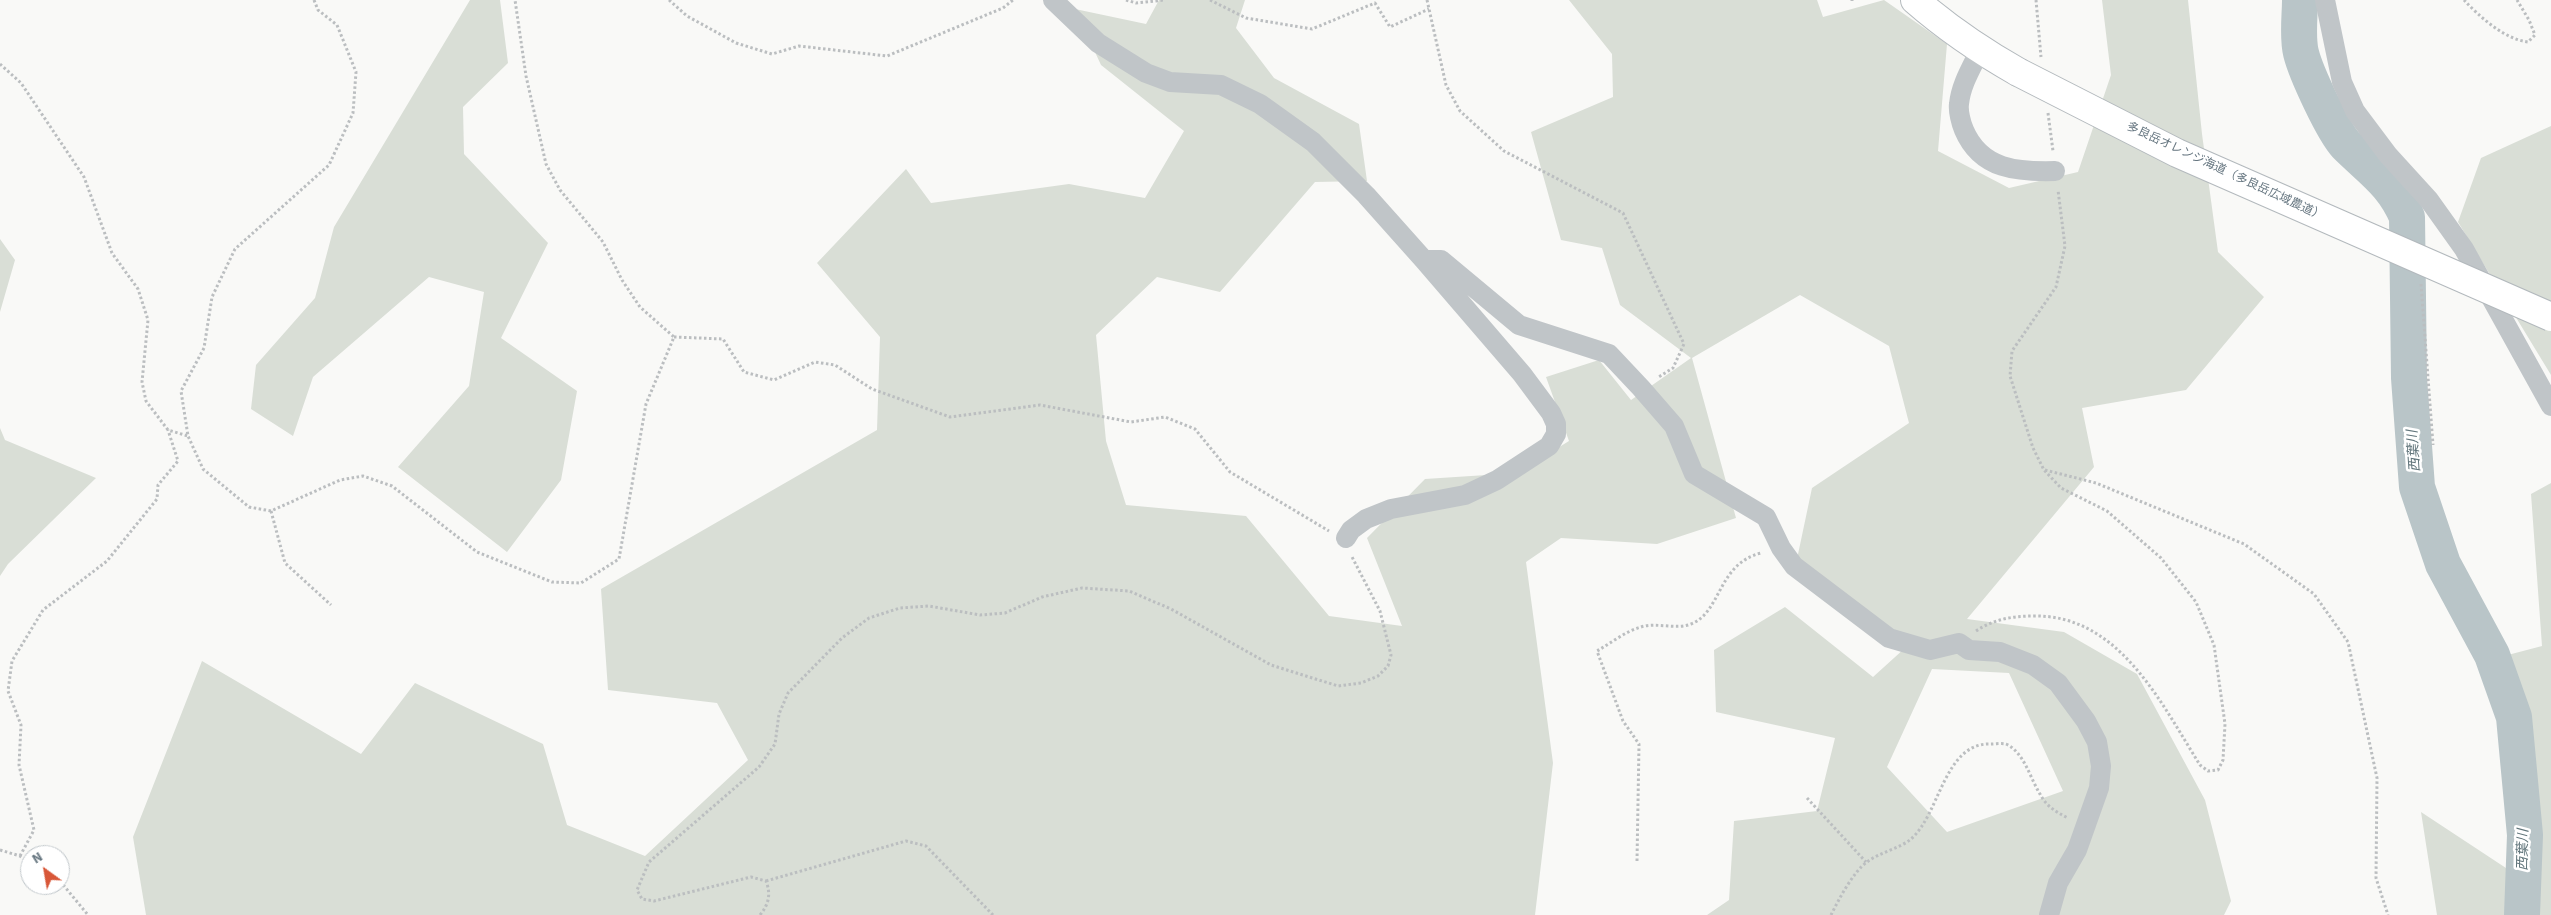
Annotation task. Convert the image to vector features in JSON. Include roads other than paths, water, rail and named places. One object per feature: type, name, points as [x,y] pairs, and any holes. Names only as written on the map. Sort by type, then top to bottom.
[{"type":"street","points":[[1053,0],[1098,42],[1146,73],[1170,82],[1221,86],[1260,104],[1313,142],[1366,195],[1424,260],[1522,374],[1551,413],[1556,424],[1556,434],[1549,446],[1497,480],[1465,495],[1391,509],[1366,519],[1351,530],[1346,538]]},
{"type":"street","name":"多良岳オレンジ海道（多良岳広域農道）","points":[[1915,0],[1980,50],[2030,66],[2178,153],[2551,317]]},
{"type":"street","points":[[2325,0],[2342,82],[2354,111],[2388,154],[2429,200],[2464,248],[2486,293],[2551,406]]},
{"type":"street","points":[[1980,50],[1962,88],[1958,106],[1967,137],[1984,158],[1999,166],[2024,172],[2055,171]]},
{"type":"street","points":[[1424,260],[1441,260],[1519,325],[1608,354],[1642,388],[1674,426],[1694,474],[1766,517],[1780,548],[1794,566],[1889,638],[1930,650],[1959,642],[1969,650],[2000,652],[2033,665],[2058,683],[2086,721],[2097,742],[2101,766],[2099,788],[2077,850],[2058,883],[2049,915]]},
{"type":"waterway","name":"西葉川","points":[[2300,0],[2299,33],[2301,53],[2320,101],[2334,128],[2346,145],[2388,186],[2407,217],[2409,378],[2417,487],[2443,564],[2492,655],[2514,717],[2525,835],[2522,915]]}]
